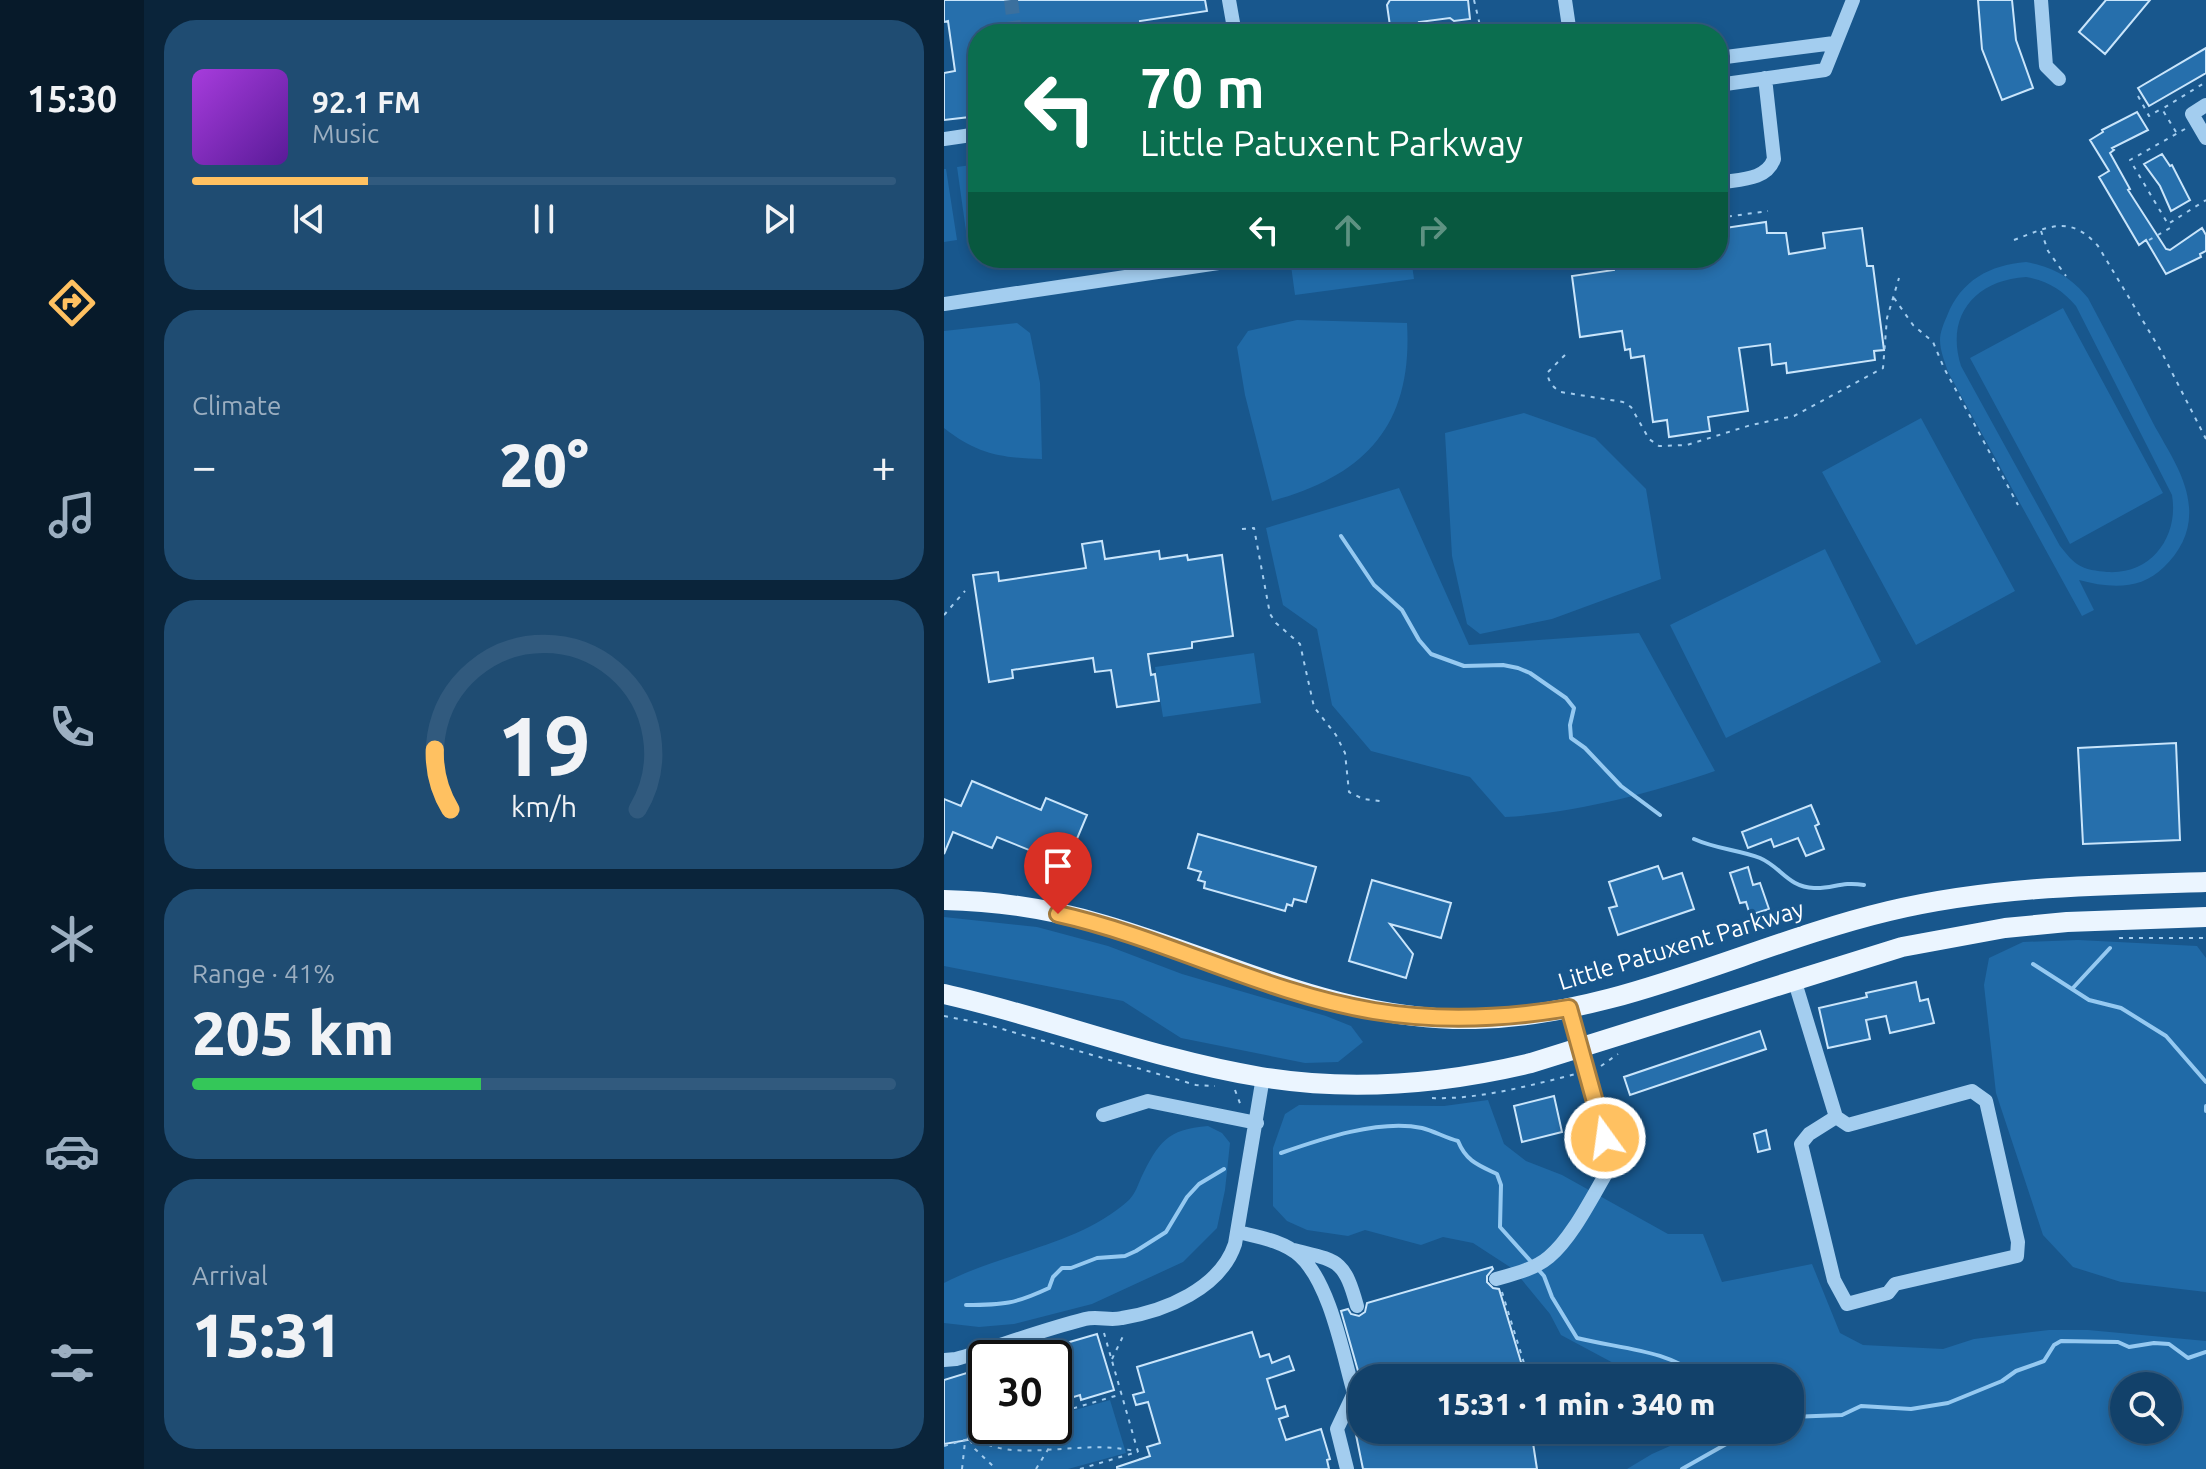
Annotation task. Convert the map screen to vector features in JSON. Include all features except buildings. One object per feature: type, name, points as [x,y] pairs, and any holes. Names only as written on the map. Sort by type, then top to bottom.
[{"type":"main road","name":"Little Patuxent Parkway","points":[[944,900],[1006,905],[1101,924],[1270,984],[1373,1011],[1473,1019],[1518,1017],[1636,991],[1833,926],[1944,899],[2064,886],[2206,882]]},
{"type":"main road","points":[[944,994],[1142,1050],[1263,1077],[1326,1083],[1427,1082],[1477,1076],[1579,1048],[1902,947],[2005,928],[2067,922],[2206,917]]},
{"type":"street","points":[[1229,0],[1233,24]]},
{"type":"street","points":[[1565,0],[1569,24]]},
{"type":"street","points":[[1728,84],[1825,70],[1853,0]]},
{"type":"street","points":[[2041,0],[2046,66],[2059,79]]},
{"type":"street","points":[[1728,57],[1834,43]]},
{"type":"street","points":[[1728,181],[1760,175],[1772,165],[1774,159],[1765,78]]},
{"type":"street","points":[[2206,105],[2192,114],[2206,138]]},
{"type":"street","points":[[944,139],[968,135]]},
{"type":"street","points":[[944,304],[1185,268]]},
{"type":"street","points":[[1794,979],[1836,1117],[1848,1125],[1972,1091],[1986,1101],[2018,1242],[2017,1256],[1895,1284],[1888,1293],[1847,1304],[1834,1280],[1801,1144],[1809,1134],[1836,1117]]},
{"type":"street","points":[[1499,1278],[1524,1271],[1550,1256],[1607,1172],[1609,1161],[1569,1008]]},
{"type":"street","points":[[944,1360],[956,1359],[1087,1318],[1132,1316],[1159,1308],[1207,1283],[1225,1265],[1233,1251],[1263,1077]]},
{"type":"street","points":[[1103,1115],[1148,1101],[1257,1123]]},
{"type":"street","points":[[1238,1232],[1277,1242],[1301,1256],[1322,1290],[1354,1393],[1337,1429],[1347,1469]]},
{"type":"street","points":[[1289,1249],[1334,1260],[1347,1275],[1357,1306]]},
{"type":"path","points":[[1474,0],[1480,24]]},
{"type":"path","points":[[2138,96],[2149,116],[2206,82]]},
{"type":"path","points":[[2162,109],[2177,133]]},
{"type":"path","points":[[2149,240],[2170,228],[2130,160],[2196,122]]},
{"type":"path","points":[[2168,224],[2206,200]]},
{"type":"path","points":[[1728,217],[1768,211]]},
{"type":"path","points":[[2014,240],[2049,226],[2075,227],[2087,234],[2098,246],[2161,351],[2206,439]]},
{"type":"path","points":[[2041,230],[2048,251],[2066,276]]},
{"type":"path","points":[[1565,355],[1547,373],[1554,388],[1561,392],[1623,402],[1631,407],[1649,439],[1659,446],[1687,445],[1751,425],[1794,416],[1883,368],[1887,318],[1899,278]]},
{"type":"path","points":[[1893,297],[1913,325],[1933,342],[2018,505]]},
{"type":"path","points":[[1242,529],[1250,526],[1255,531],[1270,614],[1300,644],[1314,707],[1336,735],[1345,753],[1349,792],[1363,799],[1380,801]]},
{"type":"path","points":[[944,615],[965,591]]},
{"type":"path","points":[[2114,937],[2206,938]]},
{"type":"path","points":[[944,1016],[985,1024],[1196,1085],[1219,1086]]},
{"type":"path","points":[[1234,1086],[1231,1086],[1239,1097],[1241,1107]]},
{"type":"path","points":[[1499,1278],[1524,1364]]},
{"type":"path","points":[[1112,1360],[1132,1316]]},
{"type":"path","points":[[1100,1317],[1140,1459]]},
{"type":"path","points":[[1036,1469],[1073,1409],[1122,1394]]},
{"type":"path","points":[[944,1446],[968,1440],[962,1469]]},
{"type":"path","points":[[971,1444],[996,1469]]},
{"type":"path","points":[[984,1444],[1009,1450],[1123,1448],[1138,1452]]},
{"type":"path","points":[[1080,1469],[1138,1452]]},
{"type":"shaded area","points":[[968,165],[968,238],[967,238],[957,167]]},
{"type":"shaded area","points":[[944,169],[957,240],[944,242]]},
{"type":"shaded area","points":[[2026,262],[2053,270],[2075,284],[2088,298],[2176,464],[2187,496],[2189,516],[2186,532],[2170,561],[2155,575],[2134,584],[2113,586],[2079,580],[2094,610],[2082,616],[1948,372],[1941,348],[1942,328],[1960,293],[1978,277]],"holes":[[[2026,277],[2048,283],[2076,306],[2172,495],[2171,525],[2166,538],[2159,550],[2137,567],[2123,571],[2095,571],[2080,566],[2068,556],[1961,366],[1957,331],[1968,304],[1992,285]]]},
{"type":"shaded area","points":[[1291,268],[1412,268],[1414,279],[1295,295]]},
{"type":"shaded area","points":[[2063,308],[2163,493],[2070,544],[1970,358]]},
{"type":"shaded area","points":[[1297,320],[1407,323],[1407,359],[1402,390],[1392,417],[1377,440],[1358,460],[1305,490],[1272,501],[1245,395],[1237,347],[1248,331]]},
{"type":"shaded area","points":[[1017,323],[1030,333],[1040,383],[1042,459],[990,453],[967,444],[944,428],[944,331]]},
{"type":"shaded area","points":[[1524,413],[1595,438],[1646,489],[1661,579],[1552,619],[1480,634],[1467,624],[1452,556],[1445,433]]},
{"type":"shaded area","points":[[1921,418],[2015,591],[1916,645],[1822,472]]},
{"type":"shaded area","points":[[1399,488],[1469,645],[1639,633],[1715,771],[1611,801],[1505,817],[1470,777],[1371,751],[1332,705],[1317,629],[1283,605],[1266,528]]},
{"type":"shaded area","points":[[1825,549],[1881,662],[1726,738],[1670,625]]},
{"type":"shaded area","points":[[1254,653],[1261,703],[1163,717],[1155,667]]},
{"type":"shaded area","points":[[944,917],[1037,927],[1108,946],[1182,974],[1326,1016],[1351,1026],[1363,1042],[1338,1062],[1305,1063],[1181,1038],[1123,1001],[944,966]]},
{"type":"shaded area","points":[[2078,940],[2197,946],[2206,958],[2206,1292],[2121,1282],[2073,1267],[2043,1235],[1996,1093],[1984,985],[1989,958],[2023,942]]},
{"type":"shaded area","points":[[1488,1100],[1504,1144],[1526,1161],[1562,1175],[1668,1234],[1703,1234],[1722,1282],[1812,1264],[1840,1333],[1863,1345],[1943,1349],[1974,1339],[2049,1330],[2088,1330],[2206,1341],[2206,1469],[1627,1469],[1674,1444],[1804,1444],[1804,1364],[1615,1364],[1561,1335],[1550,1314],[1513,1269],[1473,1243],[1443,1237],[1421,1245],[1365,1230],[1348,1236],[1307,1230],[1287,1221],[1273,1206],[1273,1148],[1285,1114],[1299,1105],[1444,1106]]},
{"type":"shaded area","points":[[1208,1126],[1222,1133],[1230,1143],[1225,1190],[1217,1228],[1183,1262],[1092,1304],[1014,1324],[979,1327],[944,1323],[944,1283],[1064,1238],[1109,1216],[1131,1198],[1153,1156],[1166,1140],[1183,1130]]},
{"type":"shaded area","points":[[1110,1400],[1126,1453],[1068,1469],[944,1469],[944,1446],[968,1439],[968,1444],[1072,1444],[1072,1411]]},
{"type":"waterway","points":[[1341,536],[1374,585],[1402,610],[1431,654],[1464,666],[1503,665],[1518,668],[1566,698],[1574,708],[1571,738],[1585,748],[1621,786],[1660,815]]},
{"type":"waterway","points":[[1694,839],[1760,858],[1805,887],[1864,885]]},
{"type":"waterway","points":[[2072,989],[2110,948]]},
{"type":"waterway","points":[[2033,964],[2089,1000],[2121,1008],[2166,1036],[2206,1082]]},
{"type":"waterway","points":[[2206,1106],[2206,1111]]},
{"type":"waterway","points":[[1281,1153],[1350,1132],[1387,1126],[1422,1128],[1458,1141],[1469,1158],[1497,1174],[1501,1185],[1500,1227],[1544,1276],[1552,1297],[1577,1338],[1642,1351],[1680,1364]]},
{"type":"waterway","points":[[966,1305],[1018,1300],[1049,1288],[1053,1277],[1062,1268],[1071,1268],[1097,1258],[1125,1256],[1136,1251],[1166,1232],[1187,1197],[1199,1184],[1224,1169]]},
{"type":"waterway","points":[[1804,1416],[1842,1415],[1861,1406],[1911,1409],[1948,1403],[2044,1361],[2054,1345],[2061,1341],[2118,1342],[2129,1347],[2169,1344],[2188,1358],[2206,1352]]},
{"type":"waterway","points":[[1682,1469],[1726,1444]]},
{"type":"tunnel","points":[[1011,0],[1014,24]]},
{"type":"route","points":[[1058,914],[1136,935],[1270,984],[1373,1011],[1473,1019],[1518,1017],[1569,1008],[1605,1138]]}]
